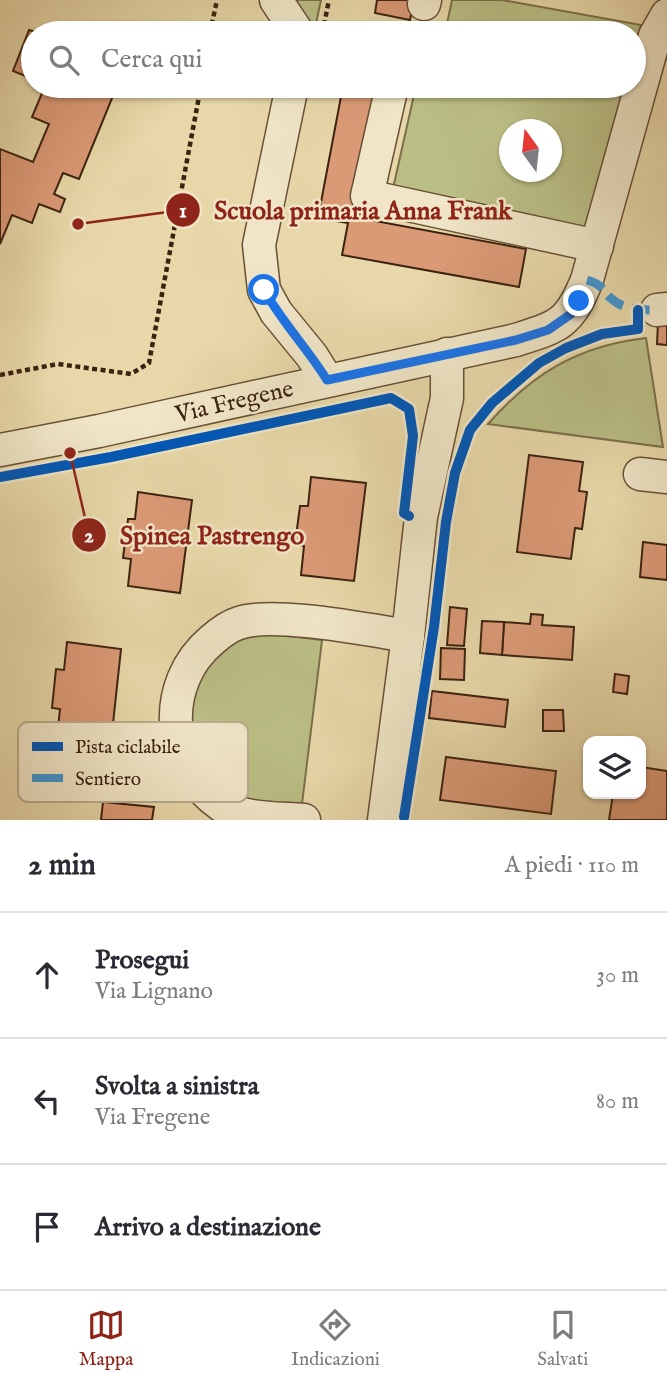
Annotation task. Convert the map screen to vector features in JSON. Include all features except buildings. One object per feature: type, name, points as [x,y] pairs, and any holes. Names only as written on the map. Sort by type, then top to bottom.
[{"type":"street","points":[[276,0],[290,21]]},
{"type":"street","points":[[646,69],[655,36],[667,15]]},
{"type":"street","points":[[290,98],[259,245],[264,290],[276,313],[312,356],[327,380]]},
{"type":"street","points":[[389,98],[367,195],[597,246],[638,98]]},
{"type":"street","name":"Via Fregene","points":[[0,450],[99,432],[516,340],[548,330],[571,314],[579,301],[597,246]]},
{"type":"street","points":[[384,820],[421,517],[447,398],[447,354]]},
{"type":"street","points":[[175,722],[175,712],[187,668],[202,648],[221,632],[238,623],[258,619],[283,620],[408,636]]},
{"type":"street","points":[[217,802],[223,807],[249,815],[304,820]]},
{"type":"path","points":[[213,21],[217,0]]},
{"type":"path","points":[[325,21],[329,0]]},
{"type":"path","points":[[0,375],[58,364],[131,374],[149,363],[199,98]]},
{"type":"green space","points":[[292,0],[321,0],[317,21],[306,21]]},
{"type":"green space","points":[[452,0],[502,0],[619,21],[448,21]]},
{"type":"green space","points":[[413,98],[621,98],[586,228],[392,193]]},
{"type":"green space","points":[[646,338],[663,447],[488,424],[522,390],[558,365],[599,348]]},
{"type":"green space","points":[[256,632],[322,640],[302,804],[248,798],[248,722],[191,722],[192,696],[196,682],[215,657],[237,639]]},
{"type":"marked path","points":[[587,280],[600,286],[609,297],[623,306],[657,310]]},
{"type":"cycle path","points":[[404,817],[434,627],[446,522],[455,473],[470,430],[492,403],[539,363],[566,348],[602,334],[638,329],[638,310]]},
{"type":"cycle path","points":[[0,477],[111,457],[391,398],[409,409],[413,436],[404,513],[409,516]]},
{"type":"place","name":"Scuola primaria Anna Frank","points":[[78,224]]},
{"type":"place","name":"Spinea Pastrengo","points":[[70,453]]},
{"type":"route","points":[[264,290],[276,313],[312,356],[327,380],[516,340],[548,330],[571,314],[579,301]]}]
